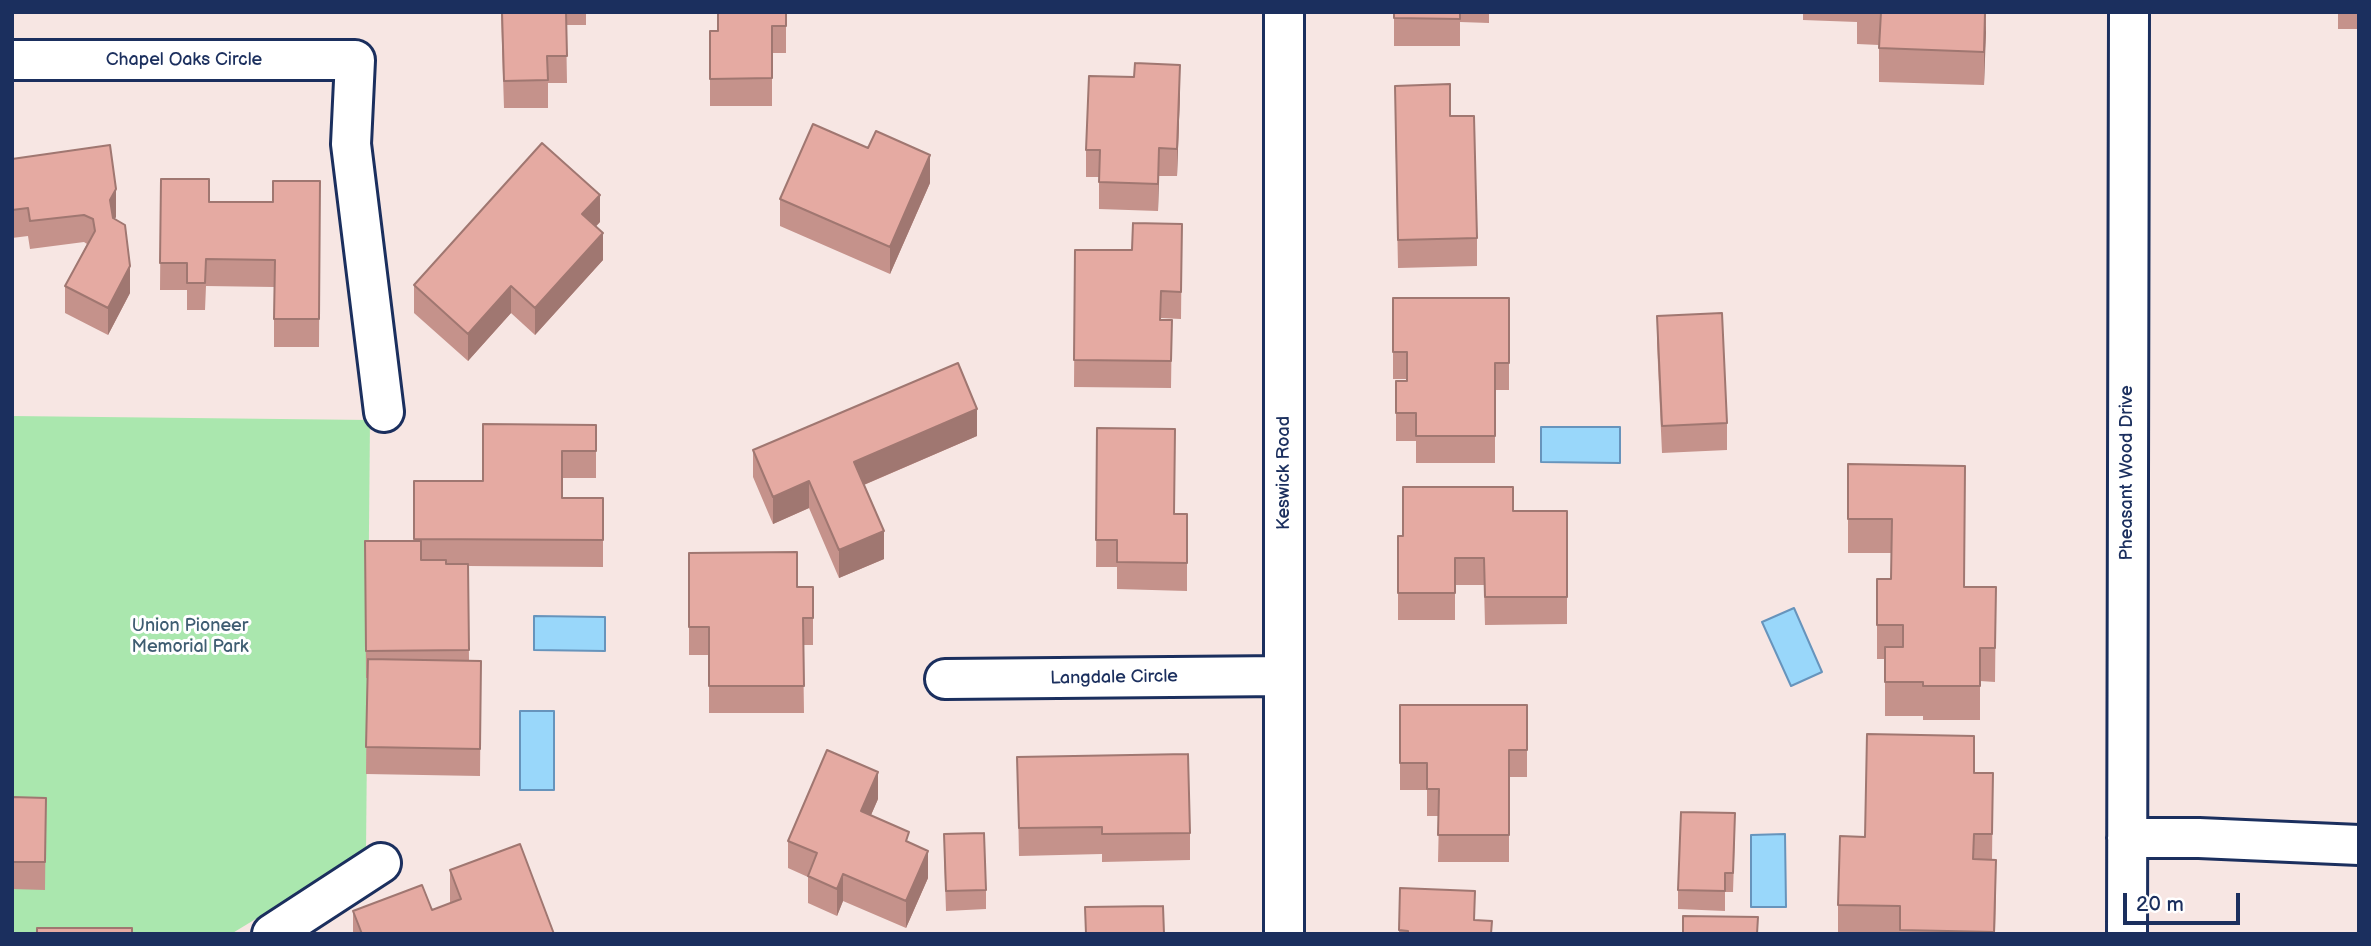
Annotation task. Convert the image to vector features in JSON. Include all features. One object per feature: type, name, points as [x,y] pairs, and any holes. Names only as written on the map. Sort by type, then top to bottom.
[{"type":"street","name":"Keswick Road","points":[[1284,12],[1284,934]]},
{"type":"street","name":"Pheasant Wood Drive","points":[[2127,934],[2129,12]]},
{"type":"street","name":"Chapel Oaks Circle","points":[[12,60],[355,60],[351,144],[384,412]]},
{"type":"street","name":"Langdale Circle","points":[[945,680],[1284,676]]},
{"type":"street","points":[[2127,838],[2199,838],[2359,845]]},
{"type":"street","points":[[272,934],[381,863]]},
{"type":"green space","name":"Union Pioneer Memorial Park","points":[[12,416],[370,420],[366,852],[231,934],[12,934]]},
{"type":"water","points":[[1541,427],[1620,427],[1620,463],[1541,462]]},
{"type":"water","points":[[1794,608],[1822,672],[1791,686],[1762,622]]},
{"type":"water","points":[[534,616],[605,617],[605,651],[534,650]]},
{"type":"water","points":[[520,711],[554,711],[554,790],[520,790]]},
{"type":"water","points":[[1785,834],[1786,907],[1751,907],[1751,835]]},
{"type":"building","points":[[502,12],[566,12],[567,56],[547,56],[548,80],[504,81]]},
{"type":"building","points":[[718,12],[786,12],[786,26],[772,26],[772,78],[710,79],[710,31],[718,31]]},
{"type":"building","points":[[1394,12],[1460,12],[1460,19],[1394,18]]},
{"type":"building","points":[[1881,12],[1985,12],[1984,52],[1879,48]]},
{"type":"building","points":[[1135,63],[1180,65],[1177,149],[1159,148],[1158,184],[1099,182],[1100,150],[1086,150],[1089,76],[1134,77]]},
{"type":"building","points":[[1450,84],[1450,116],[1474,116],[1477,238],[1398,240],[1395,86]]},
{"type":"building","points":[[813,124],[868,148],[876,131],[930,155],[890,247],[780,199]]},
{"type":"building","points":[[542,143],[600,195],[582,214],[603,233],[535,308],[511,286],[468,334],[414,285]]},
{"type":"building","points":[[110,145],[116,189],[110,200],[113,218],[125,225],[130,266],[108,308],[65,286],[95,231],[93,219],[84,215],[30,221],[28,208],[12,210],[12,159]]},
{"type":"building","points":[[161,179],[209,179],[209,202],[273,202],[273,181],[320,181],[319,319],[274,319],[275,260],[206,259],[205,283],[187,283],[187,263],[160,263]]},
{"type":"building","points":[[1133,223],[1182,224],[1181,292],[1161,291],[1160,320],[1172,320],[1171,361],[1074,360],[1075,250],[1132,250]]},
{"type":"building","points":[[1393,298],[1509,298],[1509,363],[1495,363],[1495,436],[1416,436],[1416,413],[1396,413],[1396,381],[1407,381],[1407,352],[1393,352]]},
{"type":"building","points":[[1722,313],[1727,423],[1662,426],[1657,316]]},
{"type":"building","points":[[958,363],[977,409],[854,462],[884,531],[839,550],[809,481],[773,497],[753,450]]},
{"type":"building","points":[[483,424],[596,425],[596,451],[562,451],[562,498],[603,498],[603,540],[414,539],[414,481],[483,481]]},
{"type":"building","points":[[1097,428],[1175,429],[1174,514],[1187,514],[1187,563],[1117,562],[1117,540],[1096,540]]},
{"type":"building","points":[[1848,464],[1965,466],[1964,587],[1996,587],[1995,648],[1980,648],[1980,686],[1923,686],[1923,682],[1885,682],[1885,647],[1903,647],[1903,625],[1877,625],[1877,579],[1891,579],[1892,519],[1848,519]]},
{"type":"building","points":[[1403,487],[1513,487],[1513,511],[1567,511],[1567,597],[1485,597],[1484,558],[1455,558],[1455,593],[1398,593],[1398,536],[1403,536]]},
{"type":"building","points":[[365,541],[421,541],[421,560],[446,560],[446,564],[468,564],[469,650],[366,651]]},
{"type":"building","points":[[797,552],[797,587],[813,587],[813,618],[803,618],[804,686],[709,686],[709,627],[689,627],[689,553]]},
{"type":"building","points":[[368,659],[481,661],[480,749],[366,747]]},
{"type":"building","points":[[1400,705],[1527,705],[1527,750],[1509,750],[1509,835],[1438,835],[1439,789],[1427,789],[1427,763],[1400,763]]},
{"type":"building","points":[[1867,734],[1974,736],[1974,773],[1993,773],[1992,834],[1974,834],[1973,859],[1996,860],[1994,932],[1900,930],[1900,906],[1838,905],[1840,836],[1865,837]]},
{"type":"building","points":[[827,750],[878,772],[861,811],[909,832],[906,841],[928,851],[906,901],[843,874],[837,889],[808,876],[817,853],[788,841]]},
{"type":"building","points":[[1188,754],[1190,833],[1102,834],[1102,827],[1019,828],[1017,757]]},
{"type":"building","points":[[12,797],[46,798],[45,862],[12,862]]},
{"type":"building","points":[[1681,812],[1735,813],[1733,873],[1725,873],[1725,891],[1678,890]]},
{"type":"building","points":[[984,833],[986,890],[946,891],[944,834]]},
{"type":"building","points":[[520,844],[554,934],[362,934],[353,911],[422,885],[432,910],[461,899],[450,870]]},
{"type":"building","points":[[1400,888],[1475,891],[1474,920],[1492,921],[1491,934],[1408,934],[1408,931],[1399,930]]},
{"type":"building","points":[[1163,906],[1164,934],[1086,934],[1085,907]]},
{"type":"building","points":[[1683,916],[1758,917],[1757,934],[1683,934]]},
{"type":"building","points":[[37,928],[132,928],[132,934],[37,934]]}]
